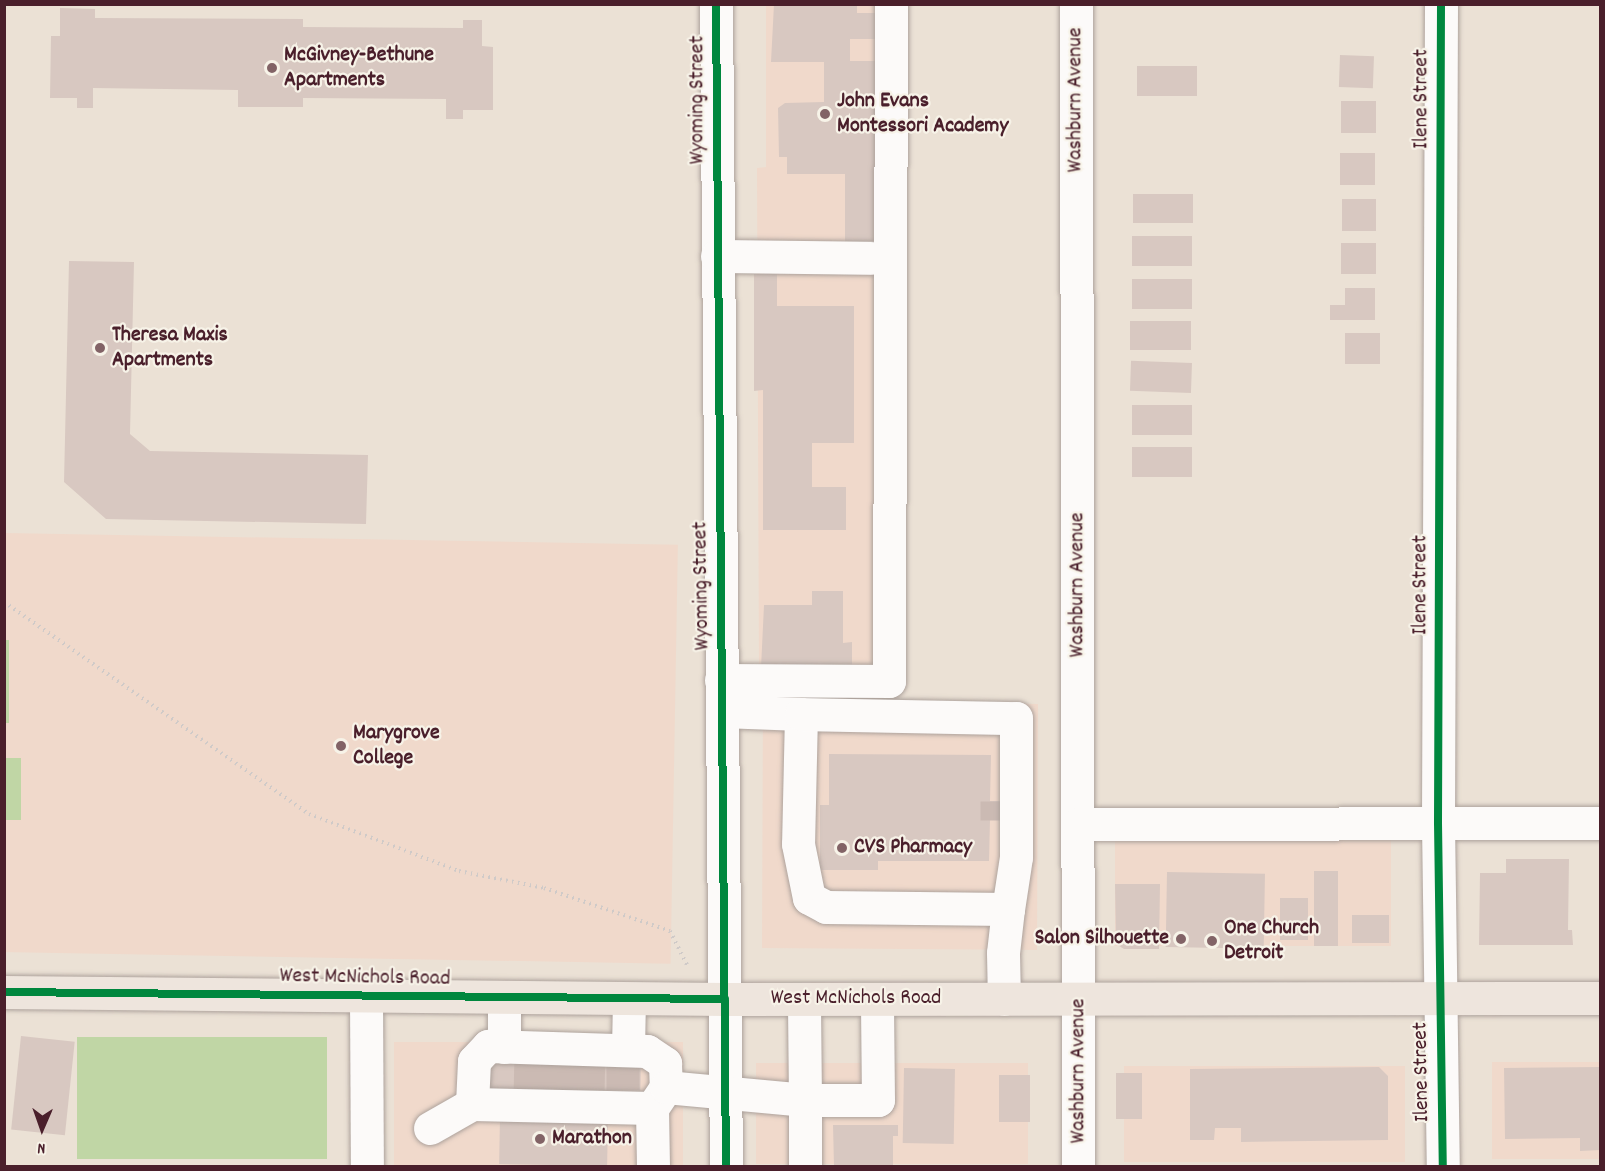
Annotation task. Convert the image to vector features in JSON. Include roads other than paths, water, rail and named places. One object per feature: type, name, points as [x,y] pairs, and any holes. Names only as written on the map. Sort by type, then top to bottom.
[{"type":"main road","name":"West McNichols Road","points":[[4,992],[629,999],[1600,998]]},
{"type":"street","name":"Wyoming Street","points":[[716,4],[726,1167]]},
{"type":"street","points":[[721,695],[889,681],[891,4]]},
{"type":"street","name":"Washburn Avenue","points":[[1076,4],[1078,1167]]},
{"type":"street","name":"Ilene Street","points":[[1441,4],[1438,823],[1443,1167]]},
{"type":"street","points":[[717,256],[870,258]]},
{"type":"street","points":[[721,695],[801,714],[1016,718],[1016,857],[1008,902],[1003,953],[1004,999]]},
{"type":"street","points":[[801,714],[798,844],[808,898],[826,907],[1008,902]]},
{"type":"street","points":[[1008,902],[997,875],[998,786],[1016,763]]},
{"type":"street","points":[[1079,824],[1600,823]]},
{"type":"street","points":[[366,996],[367,1167]]},
{"type":"street","points":[[504,997],[552,1052]]},
{"type":"street","points":[[624,1052],[629,999]]},
{"type":"street","points":[[804,999],[806,1167]]},
{"type":"street","points":[[430,1128],[472,1104],[641,1100],[725,1093],[805,1100],[878,1100],[878,999]]},
{"type":"street","points":[[472,1104],[474,1061],[488,1046],[552,1052],[646,1051],[665,1063],[641,1100],[653,1167]]},
{"type":"tunnel","points":[[997,801],[997,820]]},
{"type":"tunnel","points":[[530,1096],[531,1056]]},
{"type":"tunnel","points":[[559,1057],[559,1096]]},
{"type":"tunnel","points":[[588,1096],[589,1057]]},
{"type":"tunnel","points":[[623,1057],[623,1097]]},
{"type":"place","name":"McGivney-Bethune Apartments","points":[[272,68]]},
{"type":"place","name":"John Evans Montessori Academy","points":[[825,114]]},
{"type":"place","name":"Theresa Maxis Apartments","points":[[100,348]]},
{"type":"place","name":"Marygrove College","points":[[341,746]]},
{"type":"place","name":"CVS Pharmacy","points":[[842,848]]},
{"type":"place","name":"Salon Silhouette","points":[[1181,939]]},
{"type":"place","name":"One Church Detroit","points":[[1212,941]]},
{"type":"place","name":"Marathon","points":[[540,1139]]}]
